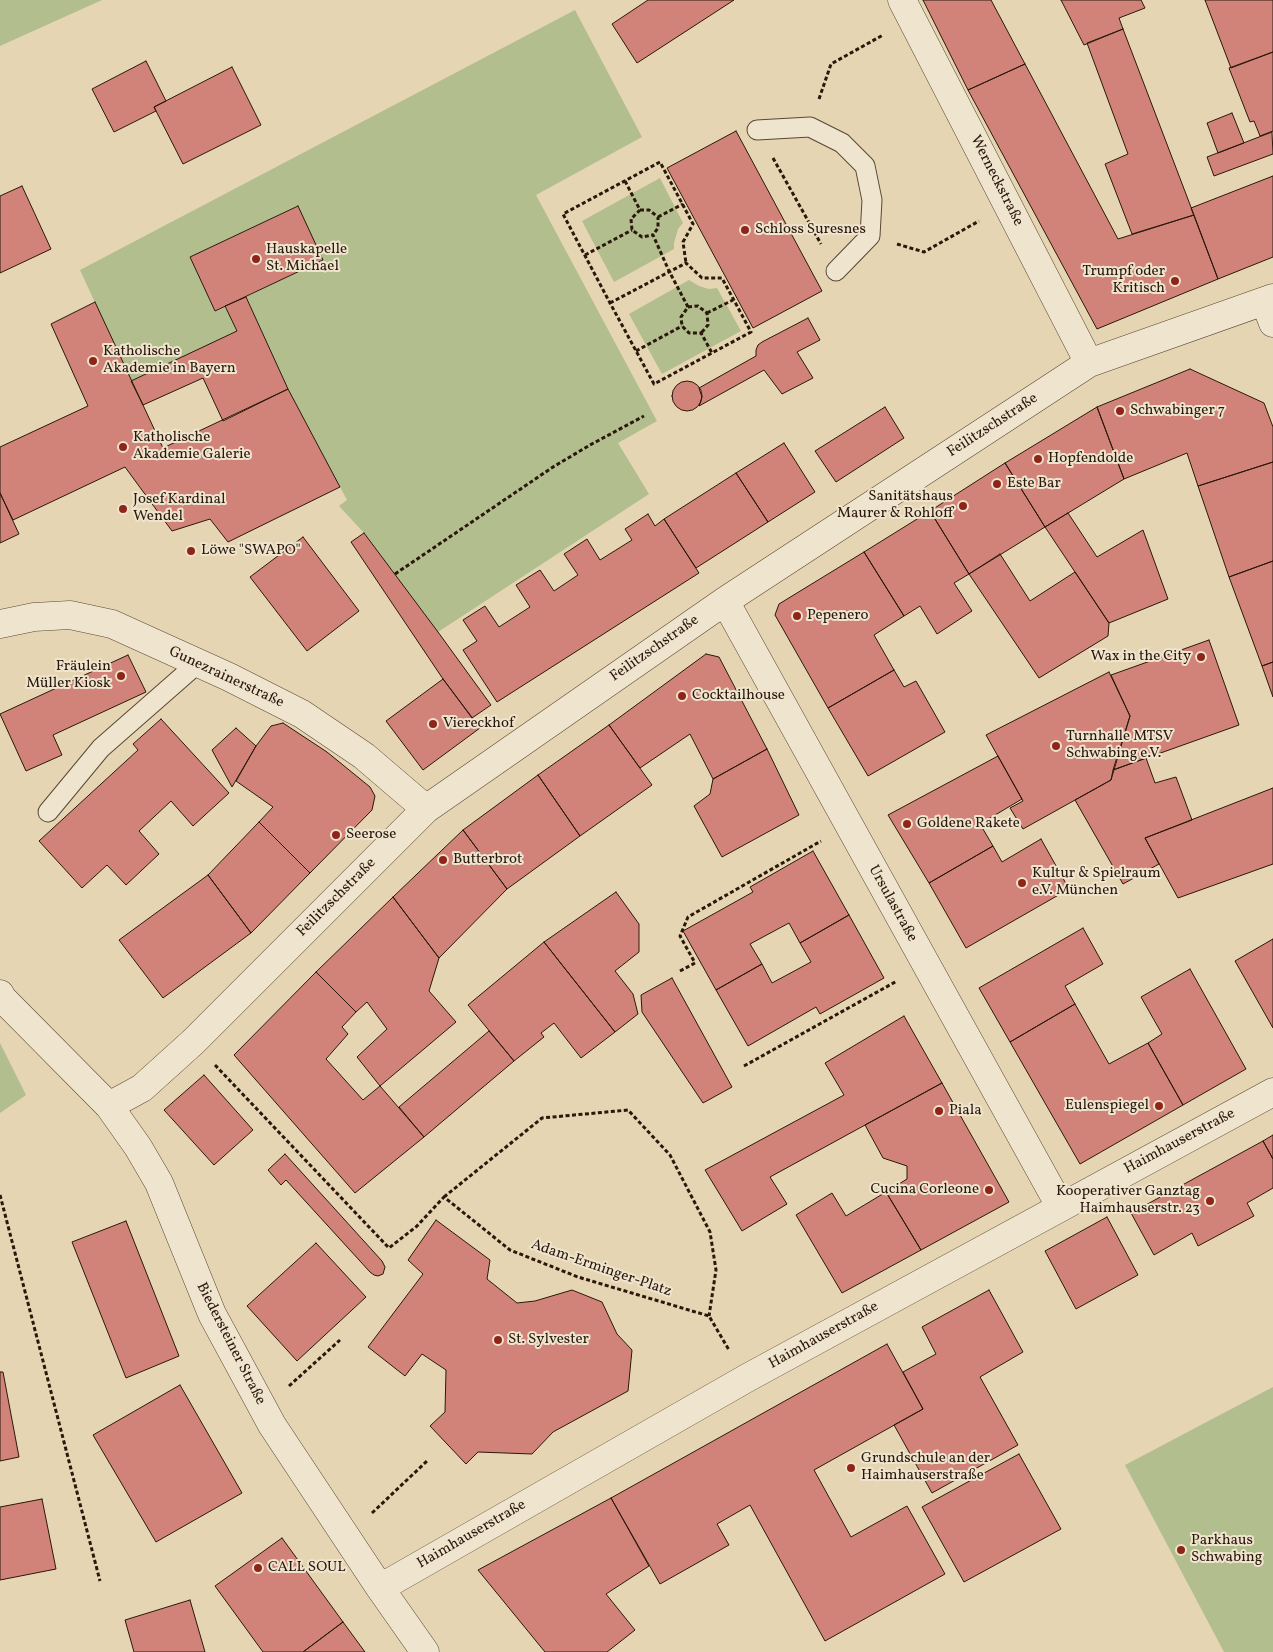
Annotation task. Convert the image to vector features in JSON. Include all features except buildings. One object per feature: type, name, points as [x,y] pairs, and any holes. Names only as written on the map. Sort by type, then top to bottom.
[{"type":"street","name":"Werneckstraße","points":[[902,0],[1089,363]]},
{"type":"street","name":"Feilitzschstraße","points":[[109,1106],[142,1088],[193,1042],[426,809],[725,601],[1089,363],[1270,308]]},
{"type":"street","name":"Ursulastraße","points":[[725,601],[1060,1206]]},
{"type":"street","name":"Gunezrainerstraße","points":[[0,624],[34,617],[70,615],[112,624],[198,663],[302,714],[364,756],[426,809]]},
{"type":"street","name":"Biedersteiner Straße","points":[[0,994],[109,1106],[138,1147],[159,1183],[212,1314],[272,1425],[380,1588],[426,1652]]},
{"type":"street","name":"Haimhauserstraße","points":[[380,1588],[747,1378],[1060,1206],[1273,1092]]},
{"type":"lane","points":[[757,130],[810,127],[842,143],[865,166],[872,200],[870,236],[836,271]]},
{"type":"lane","points":[[48,812],[101,748],[198,663]]},
{"type":"path","points":[[810,127],[831,64],[884,35]]},
{"type":"path","points":[[757,130],[836,271]]},
{"type":"path","points":[[660,162],[682,204],[693,224],[683,242],[686,263],[702,278],[722,278],[751,332],[654,384],[563,214],[660,162]]},
{"type":"path","points":[[625,181],[640,210]]},
{"type":"path","points":[[658,217],[682,204]]},
{"type":"path","points":[[640,210],[649,210],[658,217],[658,228],[653,235],[642,237],[632,230],[630,219],[640,210]]},
{"type":"path","points":[[870,236],[924,252],[981,220]]},
{"type":"path","points":[[585,255],[632,230]]},
{"type":"path","points":[[653,235],[688,308]]},
{"type":"path","points":[[610,303],[686,263]]},
{"type":"path","points":[[707,313],[733,300]]},
{"type":"path","points":[[698,306],[707,313],[708,324],[701,333],[689,333],[682,326],[681,317],[688,308],[698,306]]},
{"type":"path","points":[[636,351],[682,326]]},
{"type":"path","points":[[701,333],[712,353]]},
{"type":"path","points":[[395,574],[553,467],[644,416]]},
{"type":"path","points":[[680,971],[695,963],[680,936],[688,917],[849,826]]},
{"type":"path","points":[[744,1066],[926,965]]},
{"type":"path","points":[[193,1042],[389,1248],[416,1226],[444,1197],[542,1118],[628,1110],[670,1155],[710,1232],[716,1270],[709,1316],[716,1329]]},
{"type":"path","points":[[0,1195],[100,1581]]},
{"type":"path","name":"Adam-Erminger-Platz","points":[[444,1197],[510,1250],[578,1277],[709,1316]]},
{"type":"path","points":[[283,1392],[340,1340]]},
{"type":"path","points":[[372,1513],[427,1460]]},
{"type":"green space","points":[[0,0],[102,0],[0,46]]},
{"type":"green space","points":[[575,10],[642,137],[536,195],[657,421],[618,443],[649,494],[438,632],[364,533],[339,506],[347,500],[288,389],[246,297],[323,260],[297,206],[190,257],[215,311],[225,306],[237,331],[131,381],[80,270]]},
{"type":"green space","points":[[660,178],[683,223],[678,229],[674,249],[614,282],[582,221]]},
{"type":"green space","points":[[689,280],[709,289],[717,288],[741,331],[662,374],[629,314]]},
{"type":"green space","points":[[0,1043],[26,1095],[0,1113]]},
{"type":"green space","points":[[1273,1387],[1273,1652],[1224,1652],[1125,1465]]},
{"type":"place","name":"Schloss Suresnes","points":[[745,230]]},
{"type":"place","name":"Hauskapelle St. Michael","points":[[256,259]]},
{"type":"place","name":"Trumpf oder Kritisch","points":[[1175,281]]},
{"type":"place","name":"Katholische Akademie in Bayern","points":[[93,361]]},
{"type":"place","name":"Schwabinger 7","points":[[1120,411]]},
{"type":"place","name":"Katholische Akademie Galerie","points":[[123,447]]},
{"type":"place","name":"Hopfendolde","points":[[1038,459]]},
{"type":"place","name":"Este Bar","points":[[997,484]]},
{"type":"place","name":"Sanitätshaus Maurer & Rohloff","points":[[963,506]]},
{"type":"place","name":"Josef Kardinal Wendel","points":[[123,509]]},
{"type":"place","name":"Löwe \"SWAPO\"","points":[[191,551]]},
{"type":"place","name":"Pepenero","points":[[797,616]]},
{"type":"place","name":"Wax in the City","points":[[1201,657]]},
{"type":"place","name":"Fräulein Müller Kiosk","points":[[121,676]]},
{"type":"place","name":"Cocktailhouse","points":[[682,696]]},
{"type":"place","name":"Viereckhof","points":[[433,724]]},
{"type":"place","name":"Turnhalle MTSV Schwabing e.V.","points":[[1056,746]]},
{"type":"place","name":"Goldene Rakete","points":[[907,824]]},
{"type":"place","name":"Seerose","points":[[336,835]]},
{"type":"place","name":"Butterbrot","points":[[443,860]]},
{"type":"place","name":"Kultur & Spielraum e.V. München","points":[[1022,883]]},
{"type":"place","name":"Eulenspiegel","points":[[1159,1106]]},
{"type":"place","name":"Piala","points":[[939,1111]]},
{"type":"place","name":"Cucina Corleone","points":[[989,1190]]},
{"type":"place","name":"Kooperativer Ganztag Haimhauserstr. 23","points":[[1210,1201]]},
{"type":"place","name":"St. Sylvester","points":[[498,1340]]},
{"type":"place","name":"Grundschule an der Haimhauserstraße","points":[[851,1468]]},
{"type":"place","name":"Parkhaus Schwabing","points":[[1181,1550]]},
{"type":"place","name":"CALL SOUL","points":[[258,1568]]}]
